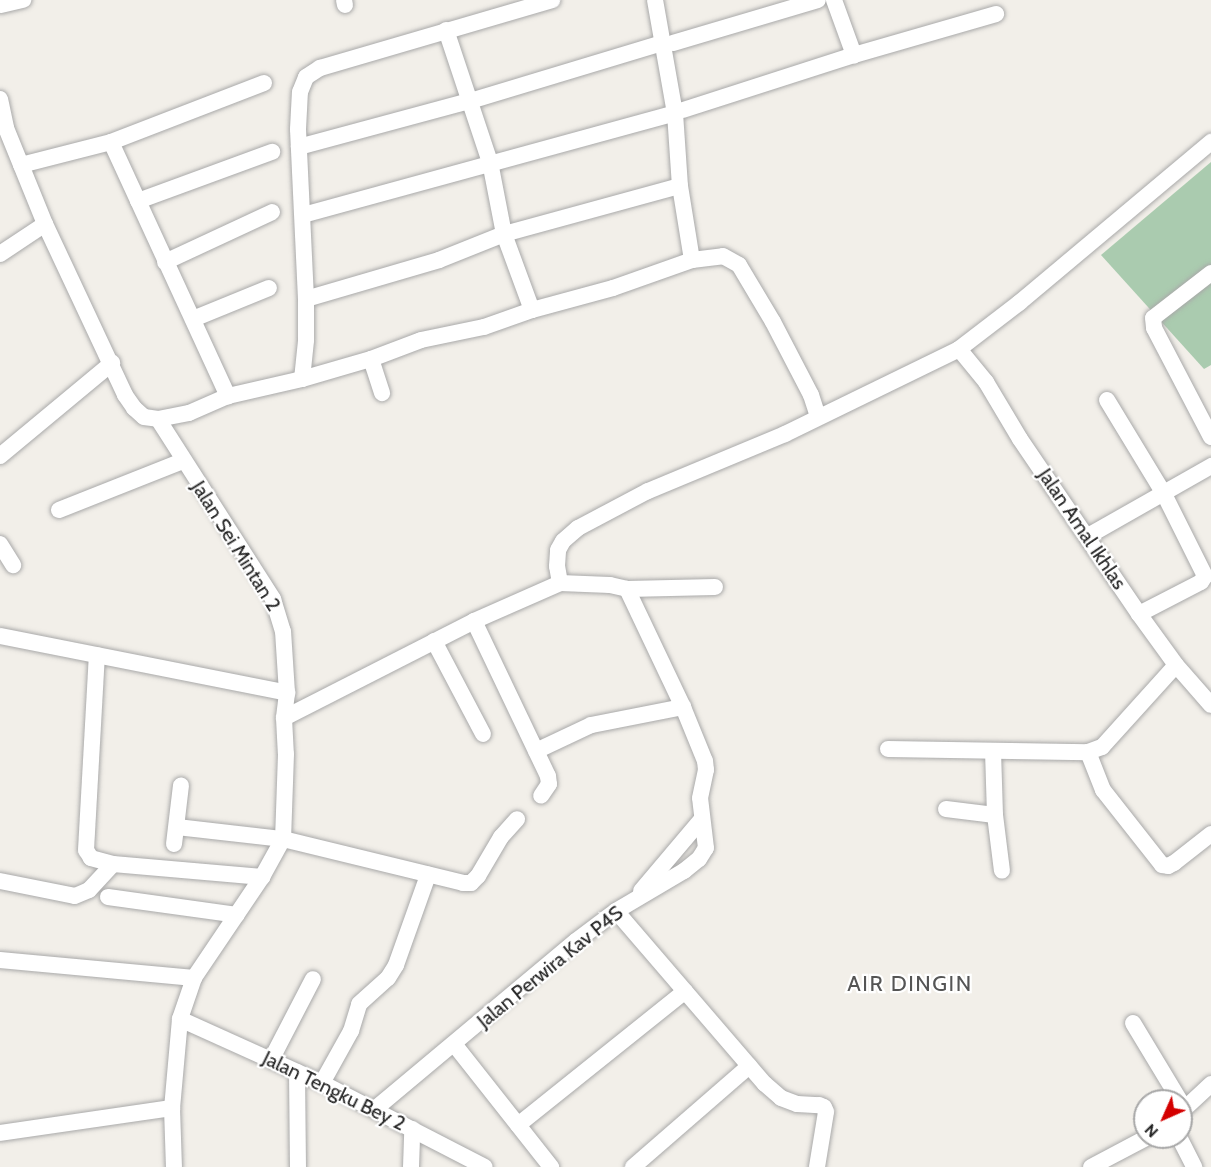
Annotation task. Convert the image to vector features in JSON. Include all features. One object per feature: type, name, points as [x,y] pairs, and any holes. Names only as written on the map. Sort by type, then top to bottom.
[{"type":"street","points":[[1,6],[23,0]]},
{"type":"street","points":[[302,380],[306,340],[306,299],[299,147],[300,92],[306,77],[320,68],[552,0]]},
{"type":"street","points":[[655,0],[668,43],[679,112],[680,186],[692,260]]},
{"type":"street","points":[[299,147],[470,101],[818,0]]},
{"type":"street","points":[[834,0],[854,55]]},
{"type":"street","points":[[303,215],[679,112],[854,55],[996,14]]},
{"type":"street","points":[[446,30],[490,162],[504,234],[532,310]]},
{"type":"street","points":[[21,165],[111,142],[264,84]]},
{"type":"street","points":[[0,99],[3,128],[45,224],[134,408],[144,417],[158,419],[189,413],[228,396],[302,380],[371,359],[421,340],[484,327],[532,310],[613,288],[692,260],[723,256],[739,265],[773,322],[811,395],[818,417]]},
{"type":"street","points":[[111,142],[228,396]]},
{"type":"street","points":[[560,583],[557,566],[558,550],[563,541],[578,528],[658,487],[785,434],[959,349],[1019,303],[1211,142]]},
{"type":"street","points":[[138,201],[272,152]]},
{"type":"street","points":[[306,299],[439,260],[504,234],[680,186]]},
{"type":"street","points":[[165,262],[272,212]]},
{"type":"street","points":[[0,254],[45,224]]},
{"type":"street","points":[[1211,273],[1153,318],[1154,328],[1211,437]]},
{"type":"street","points":[[193,319],[269,288]]},
{"type":"street","name":"Jalan Amal Ikhlas","points":[[959,349],[986,382],[1020,439],[1139,614],[1176,665],[1211,705]]},
{"type":"street","points":[[371,359],[382,393]]},
{"type":"street","points":[[0,456],[112,363]]},
{"type":"street","points":[[1107,400],[1163,492],[1205,576],[1201,582],[1139,614]]},
{"type":"street","name":"Jalan Sei Mintan 2","points":[[158,419],[273,599],[281,617],[286,693],[283,839],[262,877],[194,978],[180,1019],[172,1108],[174,1167]]},
{"type":"street","points":[[59,510],[183,461]]},
{"type":"street","points":[[1088,536],[1211,465]]},
{"type":"street","points":[[0,544],[13,565]]},
{"type":"street","points":[[284,718],[474,621],[560,583],[610,585],[627,590],[714,587]]},
{"type":"street","name":"Jalan Perwira Kav P4S","points":[[375,1110],[534,975],[616,911],[684,872],[699,859],[706,848],[700,798],[706,770],[683,707],[627,590]]},
{"type":"street","points":[[474,621],[548,776],[549,784],[542,796]]},
{"type":"street","points":[[0,636],[286,693]]},
{"type":"street","points":[[434,641],[483,734]]},
{"type":"street","points":[[97,655],[86,849],[92,858],[113,864],[262,877]]},
{"type":"street","points":[[888,749],[1088,752],[1102,747],[1176,665]]},
{"type":"street","points":[[536,751],[591,724],[683,707]]},
{"type":"street","points":[[993,751],[995,815],[1002,871]]},
{"type":"street","points":[[1088,752],[1103,790],[1162,865],[1168,866],[1211,834]]},
{"type":"street","points":[[174,844],[181,785]]},
{"type":"street","points":[[946,809],[995,815]]},
{"type":"street","points":[[177,827],[283,839],[428,875],[471,883],[478,876],[501,837],[517,819]]},
{"type":"street","points":[[633,901],[701,820]]},
{"type":"street","points":[[0,880],[75,896],[89,890],[113,864]]},
{"type":"street","points":[[322,1083],[351,1031],[359,1004],[388,978],[396,965],[428,875]]},
{"type":"street","points":[[108,897],[237,915]]},
{"type":"street","points":[[616,911],[749,1066],[781,1098],[797,1104],[824,1107],[826,1112],[817,1167]]},
{"type":"street","points":[[0,960],[194,978]]},
{"type":"street","points":[[271,1060],[313,979]]},
{"type":"street","points":[[518,1125],[685,991]]},
{"type":"street","name":"Jalan Tengku Bey 2","points":[[180,1019],[322,1083],[485,1167]]},
{"type":"street","points":[[1133,1023],[1172,1089]]},
{"type":"street","points":[[454,1044],[551,1167]]},
{"type":"street","points":[[633,1167],[749,1066]]},
{"type":"street","points":[[297,1072],[298,1167]]},
{"type":"street","points":[[1193,1098],[1211,1084]]},
{"type":"street","points":[[0,1133],[172,1108]]},
{"type":"street","points":[[411,1167],[412,1129]]},
{"type":"street","points":[[1091,1167],[1133,1145]]},
{"type":"street","points":[[1185,1149],[1194,1167]]},
{"type":"green space","points":[[1211,162],[1211,365],[1204,369],[1101,255]]},
{"type":"district","name":"AIR DINGIN","points":[[910,984]]}]
